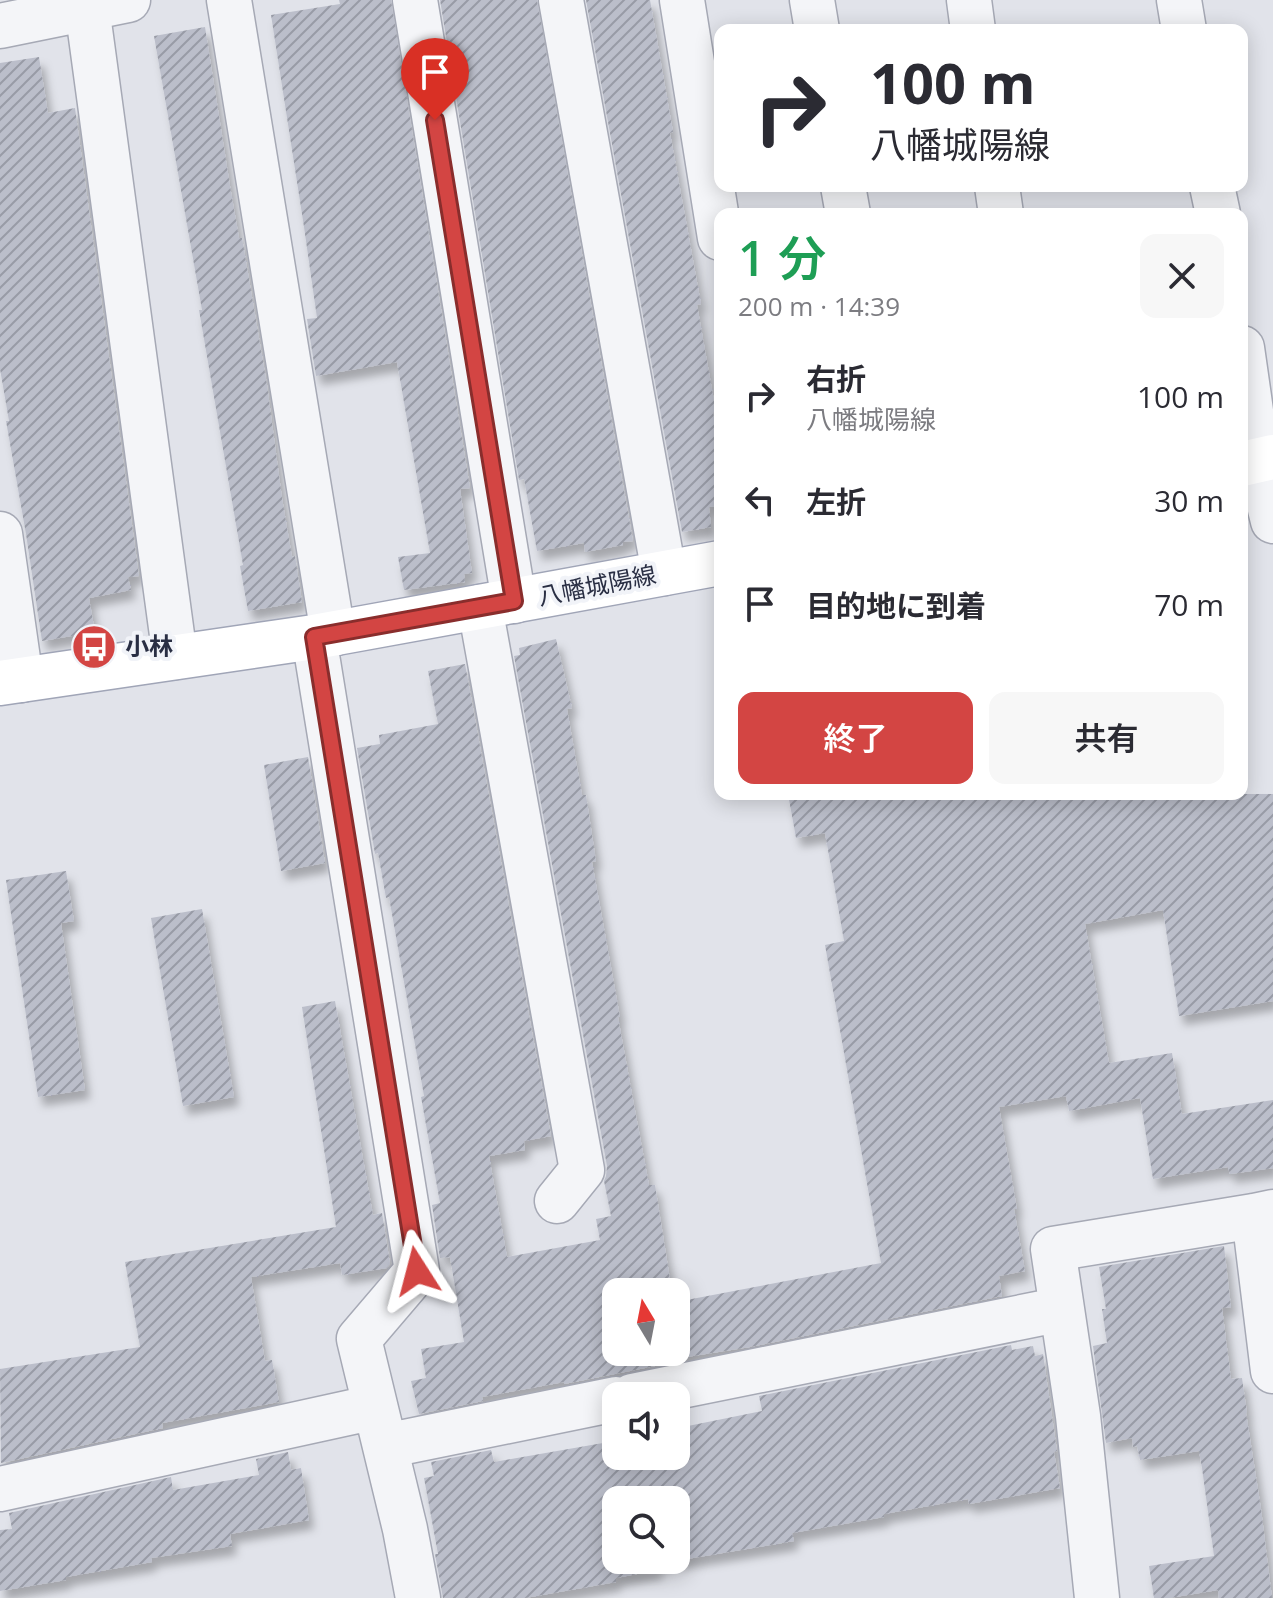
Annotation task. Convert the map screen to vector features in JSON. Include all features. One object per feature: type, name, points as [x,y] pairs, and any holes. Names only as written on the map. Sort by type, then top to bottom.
[{"type":"main road","name":"八幡城陽線","points":[[10,682],[324,636],[714,564]]},
{"type":"street","points":[[229,0],[417,1271],[359,1339],[405,1529],[418,1598]]},
{"type":"street","points":[[415,0],[497,604],[582,1170],[557,1201]]},
{"type":"street","points":[[561,0],[664,573]]},
{"type":"street","points":[[682,0],[715,208]]},
{"type":"street","points":[[812,0],[816,24]]},
{"type":"street","points":[[969,0],[972,24]]},
{"type":"street","points":[[1179,0],[1183,24]]},
{"type":"street","points":[[0,26],[100,3],[175,657]]},
{"type":"street","points":[[1248,390],[1258,460],[1273,521]]},
{"type":"street","points":[[0,534],[10,682]]},
{"type":"street","points":[[1097,1598],[1078,1416],[1053,1249],[1264,1214],[1273,1371]]},
{"type":"street","points":[[690,1384],[1062,1309]]},
{"type":"street","points":[[0,1489],[380,1427],[602,1401]]},
{"type":"building","points":[[339,0],[391,0],[470,488],[460,489],[472,573],[464,574],[465,582],[404,590],[398,557],[430,553],[397,362],[316,376],[307,319],[317,318],[271,15],[340,4]]},
{"type":"building","points":[[440,0],[537,0],[633,541],[623,542],[623,545],[585,552],[584,543],[537,551],[524,479],[519,480]]},
{"type":"building","points":[[586,0],[650,0],[701,304],[697,305],[714,401],[714,507],[709,507],[711,527],[682,532]]},
{"type":"building","points":[[205,27],[239,238],[242,238],[267,385],[282,498],[302,602],[248,611],[240,566],[243,565],[199,310],[202,310],[154,36]]},
{"type":"building","points":[[39,57],[48,113],[75,108],[139,576],[128,577],[131,590],[89,598],[95,632],[42,641],[0,369],[0,63]]},
{"type":"building","points":[[556,639],[572,708],[567,709],[582,795],[586,795],[596,861],[592,862],[618,1017],[649,1185],[655,1185],[670,1278],[602,1278],[602,1366],[655,1366],[482,1397],[483,1401],[419,1414],[411,1381],[426,1378],[421,1349],[464,1342],[450,1257],[440,1258],[432,1205],[440,1203],[421,1097],[424,1096],[389,897],[386,898],[378,853],[375,854],[357,748],[380,744],[379,735],[438,724],[428,671],[465,664],[551,1136],[524,1141],[525,1150],[489,1156],[507,1257],[600,1240],[596,1219],[611,1216],[604,1181],[607,1166],[514,656],[520,655],[519,648]]},
{"type":"building","points":[[308,757],[325,863],[281,871],[264,765]]},
{"type":"building","points":[[1248,794],[1273,794],[1273,1001],[1179,1016],[1163,910],[1085,924],[1109,1063],[1172,1053],[1182,1114],[1273,1100],[1273,1168],[1230,1174],[1228,1167],[1153,1179],[1140,1098],[1069,1111],[1066,1096],[999,1107],[1025,1271],[999,1276],[1002,1296],[690,1356],[690,1299],[881,1263],[825,945],[844,941],[825,833],[796,838],[789,800],[1248,800]]},
{"type":"building","points":[[66,871],[74,921],[61,923],[85,1090],[38,1097],[6,880]]},
{"type":"building","points":[[202,909],[234,1097],[183,1106],[151,918]]},
{"type":"building","points":[[335,1001],[373,1215],[382,1213],[390,1264],[387,1268],[342,1275],[340,1263],[251,1277],[265,1361],[272,1360],[279,1402],[162,1423],[163,1428],[1,1463],[0,1369],[140,1347],[125,1262],[336,1227],[302,1007]]},
{"type":"building","points":[[1224,1246],[1231,1307],[1222,1308],[1231,1379],[1242,1378],[1272,1598],[1219,1598],[1218,1590],[1154,1598],[1149,1566],[1214,1556],[1202,1468],[1199,1451],[1140,1460],[1132,1438],[1106,1443],[1093,1346],[1107,1343],[1102,1309],[1106,1309],[1099,1267]]},
{"type":"building","points":[[1011,1345],[1012,1350],[1033,1346],[1035,1356],[1043,1354],[1060,1488],[969,1504],[968,1499],[884,1514],[884,1517],[792,1533],[794,1541],[690,1558],[690,1486],[602,1486],[602,1574],[637,1574],[616,1578],[616,1582],[525,1598],[443,1598],[424,1478],[434,1476],[431,1462],[491,1450],[494,1462],[602,1443],[602,1470],[690,1470],[690,1426],[762,1411],[759,1396]]},
{"type":"building","points":[[288,1452],[291,1470],[301,1468],[309,1520],[230,1534],[232,1546],[151,1558],[152,1562],[0,1591],[0,1530],[12,1529],[9,1513],[171,1477],[173,1490],[259,1475],[256,1459]]},
{"type":"place","name":"小林","points":[[94,647]]},
{"type":"route","points":[[417,1271],[314,637],[514,601],[435,120]]}]
